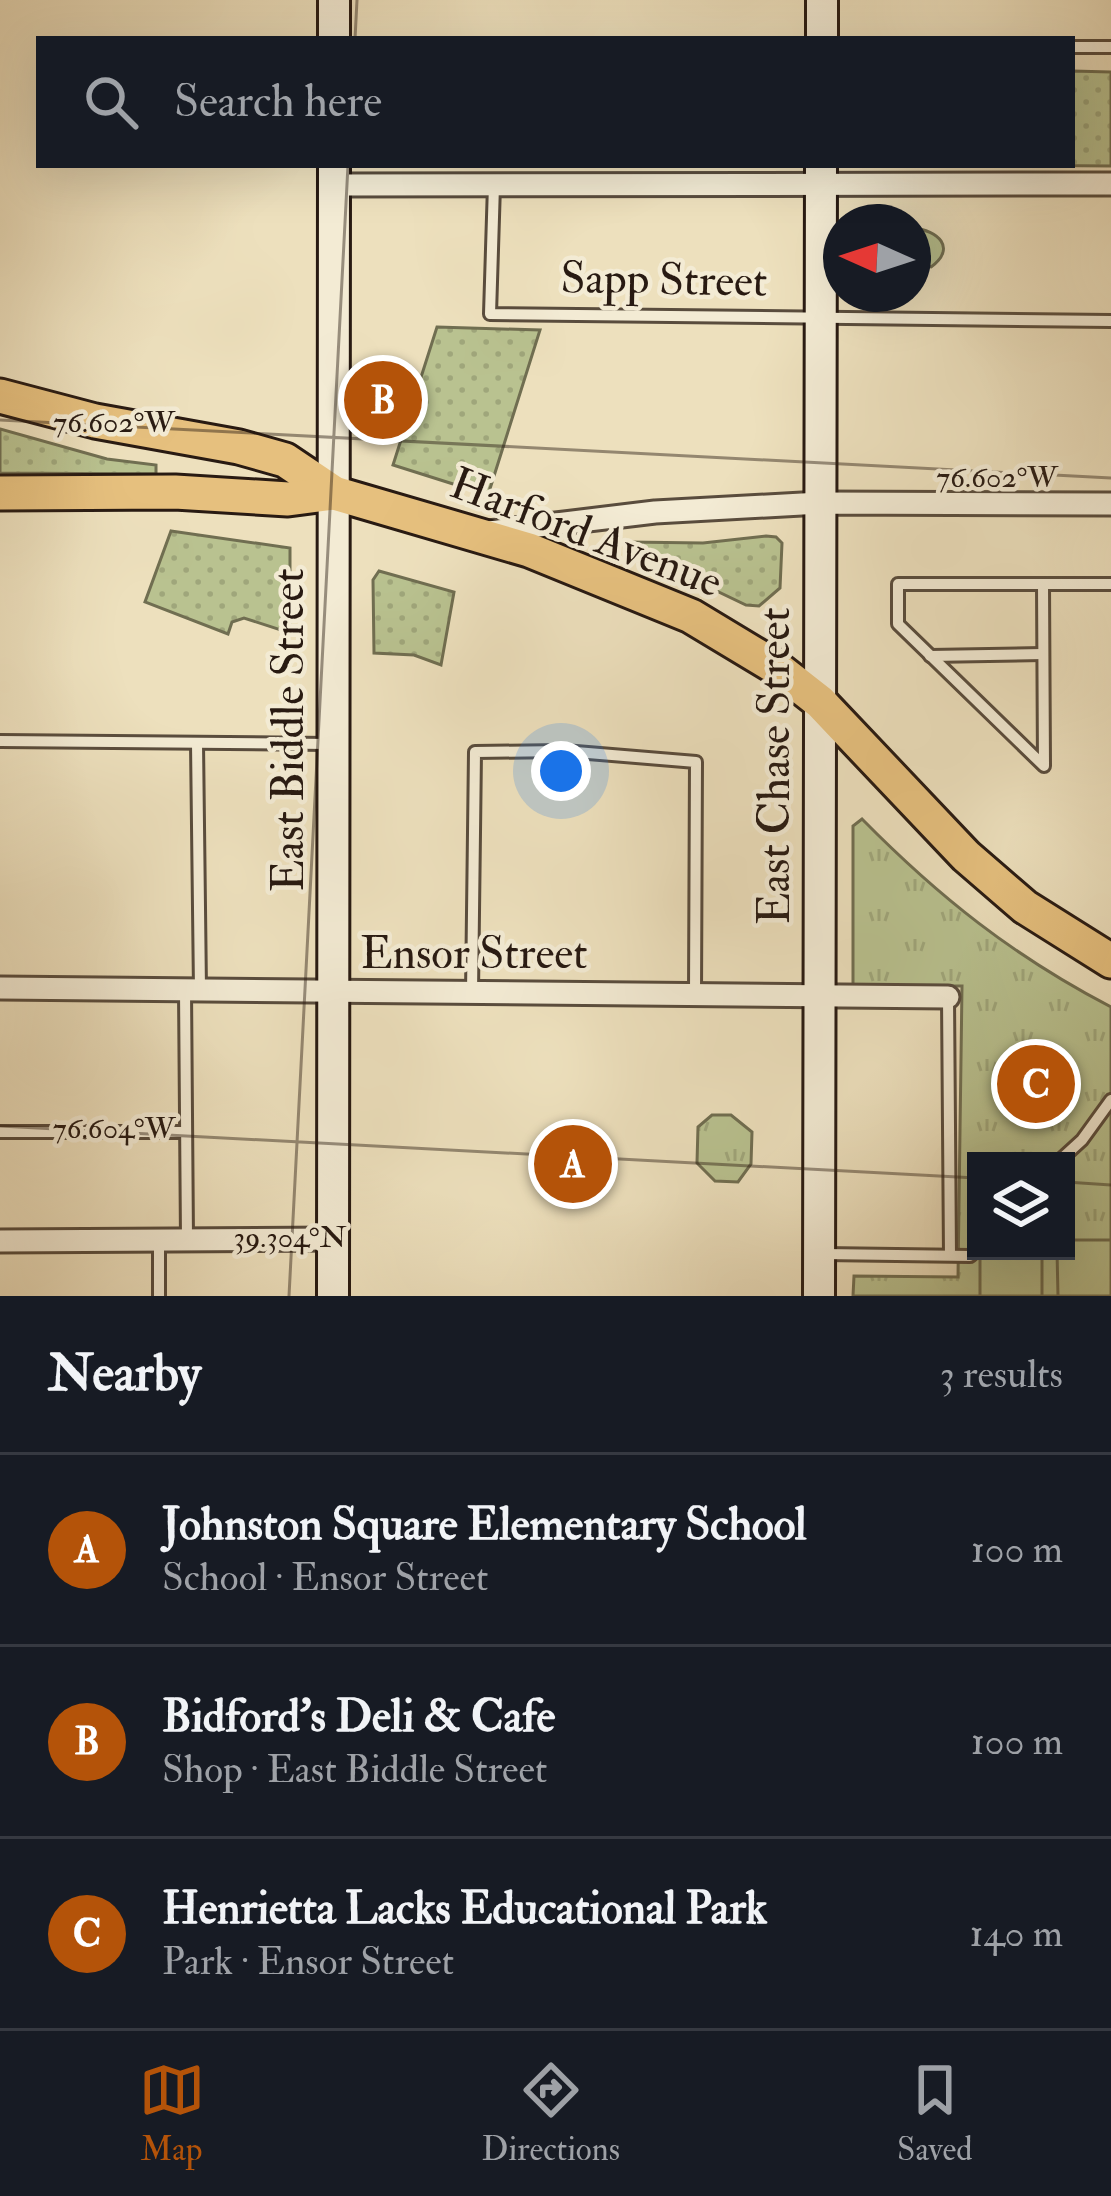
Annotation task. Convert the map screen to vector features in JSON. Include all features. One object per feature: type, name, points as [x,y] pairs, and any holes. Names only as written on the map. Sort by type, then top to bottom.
[{"type":"main road","name":"Harford Avenue","points":[[0,396],[95,421],[270,455],[334,493],[480,533],[691,616],[774,666],[820,702],[966,856],[1025,907],[1111,961]]},
{"type":"main road","points":[[0,493],[175,492],[288,499],[334,493]]},
{"type":"street","points":[[334,0],[334,36]]},
{"type":"street","points":[[822,0],[822,36]]},
{"type":"street","points":[[334,175],[494,184],[960,175],[1111,184]]},
{"type":"street","name":"East Biddle Street","points":[[333,1296],[334,175]]},
{"type":"street","name":"East Chase Street","points":[[819,1296],[821,175]]},
{"type":"street","points":[[480,533],[655,512],[820,503],[1111,504]]},
{"type":"street","name":"Ensor Street","points":[[0,988],[948,997]]},
{"type":"street","points":[[0,1241],[333,1239]]},
{"type":"lane","points":[[1075,47],[1111,47]]},
{"type":"lane","name":"Sapp Street","points":[[494,184],[490,314],[1111,321]]},
{"type":"lane","points":[[1042,584],[1045,766],[898,624],[898,584],[1042,584],[1111,584]]},
{"type":"lane","points":[[930,656],[1043,654]]},
{"type":"lane","points":[[0,741],[334,745]]},
{"type":"lane","points":[[187,1240],[197,743]]},
{"type":"lane","points":[[472,993],[475,752],[564,751],[696,762],[695,994]]},
{"type":"lane","points":[[948,997],[950,1255]]},
{"type":"lane","points":[[1069,1152],[1111,1100]]},
{"type":"lane","points":[[0,1132],[186,1132]]},
{"type":"lane","points":[[159,1240],[159,1296]]},
{"type":"lane","points":[[819,1254],[967,1256]]},
{"type":"green space","points":[[1075,71],[1111,72],[1111,166],[1075,166]]},
{"type":"green space","points":[[931,233],[943,247],[931,267]]},
{"type":"green space","points":[[437,327],[540,330],[488,495],[393,465]]},
{"type":"green space","points":[[0,429],[107,459],[156,465],[156,474],[0,473]]},
{"type":"green space","points":[[171,531],[290,548],[290,633],[244,618],[232,622],[228,634],[145,602]]},
{"type":"green space","points":[[766,536],[782,543],[780,588],[759,606],[746,605],[627,548],[629,542],[703,543]]},
{"type":"green space","points":[[379,571],[454,592],[441,665],[414,655],[374,653],[373,580]]},
{"type":"green space","points":[[862,819],[979,923],[1111,1007],[1111,1296],[853,1296],[854,1276],[958,1277],[962,986],[853,986],[853,826]]},
{"type":"green space","points":[[712,1115],[731,1115],[752,1132],[751,1164],[738,1182],[715,1181],[697,1163],[698,1127]]},
{"type":"green space","points":[[1075,1240],[1111,1240],[1111,1296],[1058,1296],[1057,1260],[1075,1260]]},
{"type":"green space","points":[[980,1260],[1042,1260],[1042,1296],[980,1296]]},
{"type":"place","name":"Bidford’s Deli & Cafe","points":[[383,400]]},
{"type":"place","name":"Henrietta Lacks Educational Park","points":[[1036,1084]]},
{"type":"place","name":"Johnston Square Elementary School","points":[[573,1164]]}]
